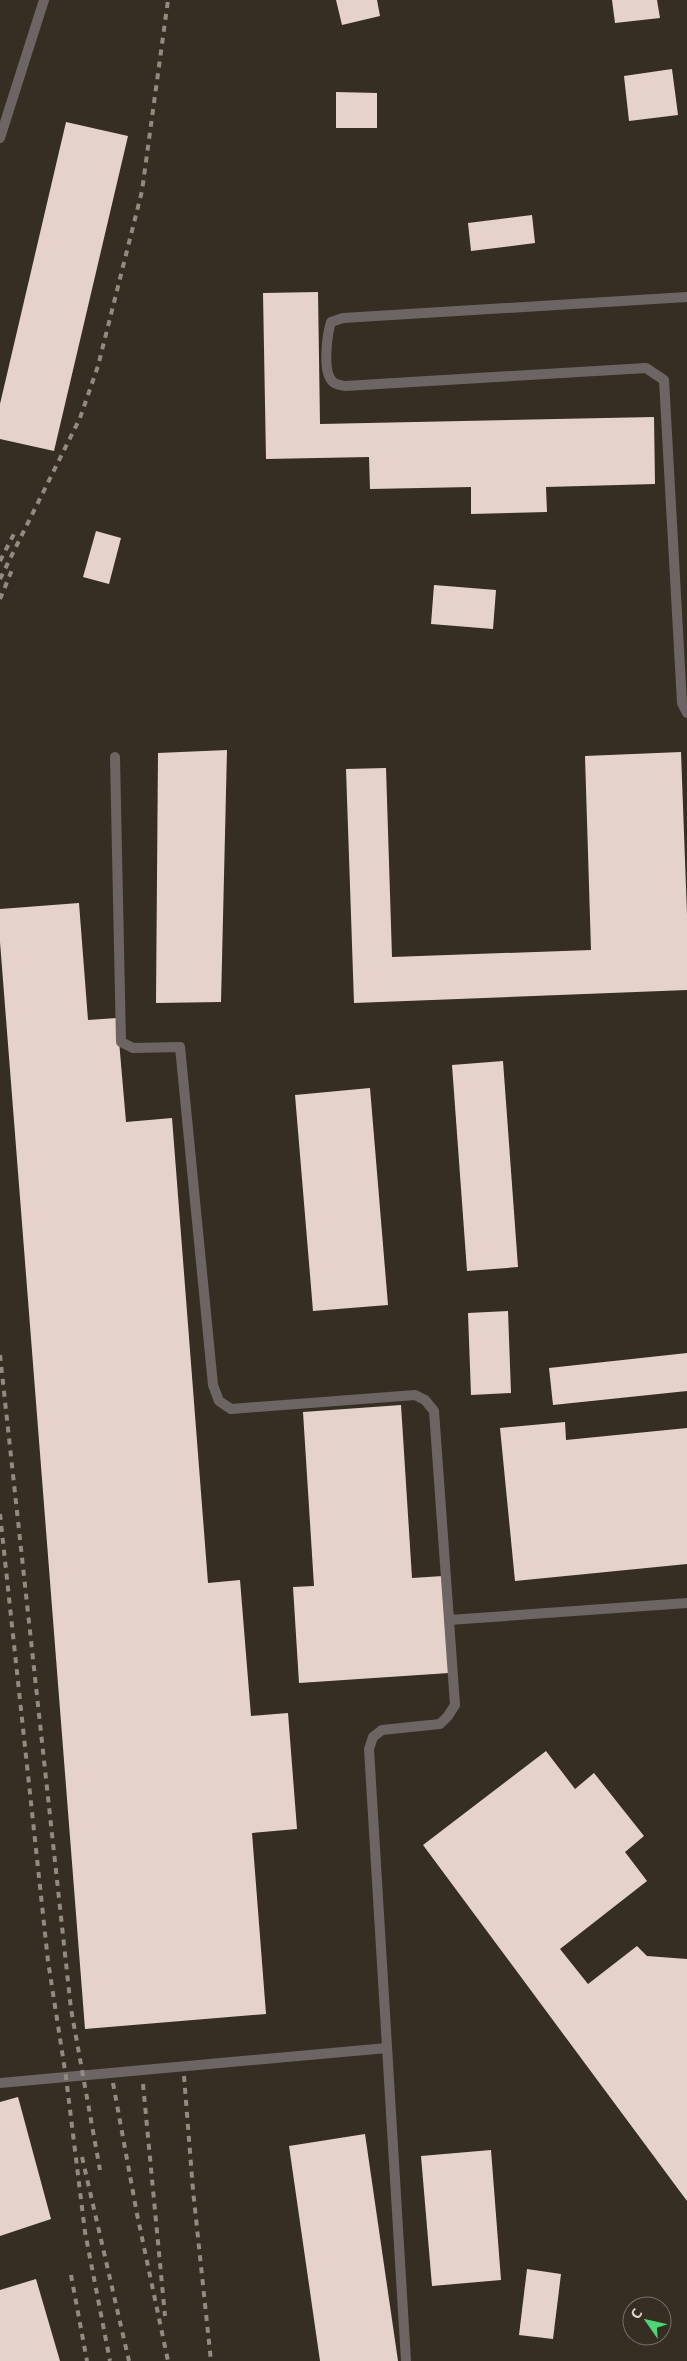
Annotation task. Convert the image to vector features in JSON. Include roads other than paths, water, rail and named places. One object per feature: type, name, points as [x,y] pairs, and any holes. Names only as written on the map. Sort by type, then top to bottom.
[{"type":"lane","points":[[0,138],[44,0]]},
{"type":"lane","points":[[687,297],[343,318],[331,322],[326,336],[328,376],[334,384],[345,386],[646,368],[664,380],[682,703],[687,713]]},
{"type":"lane","points":[[115,757],[121,1042],[133,1048],[180,1047],[213,1385],[219,1400],[231,1409],[415,1395],[424,1400],[434,1411],[455,1704],[448,1716],[440,1724],[382,1730],[373,1737],[369,1749],[406,2361]]},
{"type":"lane","points":[[449,1620],[687,1603]]},
{"type":"lane","points":[[0,2083],[387,2048]]},
{"type":"railway","points":[[0,579],[80,418],[98,366],[142,191],[168,0]]},
{"type":"railway","points":[[0,561],[16,530]]},
{"type":"railway","points":[[0,599],[12,570]]},
{"type":"railway","points":[[0,1355],[71,2009],[100,2170]]},
{"type":"railway","points":[[0,1514],[48,1961],[66,2077],[85,2232],[110,2361]]},
{"type":"railway","points":[[184,2076],[193,2190],[211,2361]]},
{"type":"railway","points":[[113,2083],[137,2214],[168,2361]]},
{"type":"railway","points":[[143,2084],[165,2316]]},
{"type":"railway","points":[[82,2157],[129,2361]]},
{"type":"railway","points":[[71,2275],[87,2361]]}]
